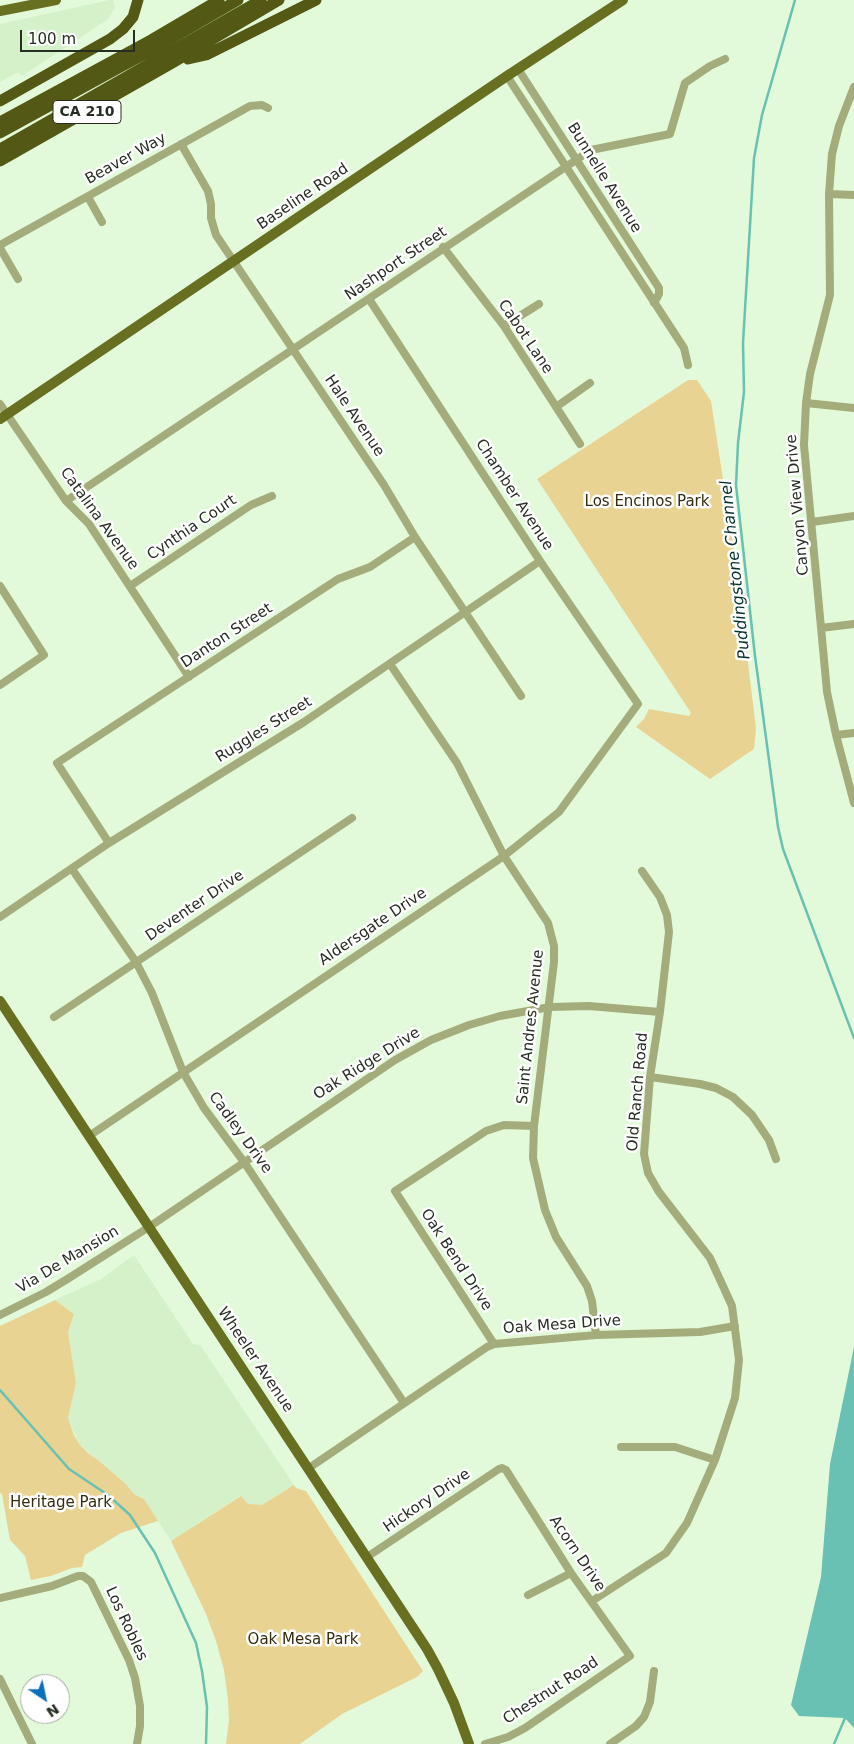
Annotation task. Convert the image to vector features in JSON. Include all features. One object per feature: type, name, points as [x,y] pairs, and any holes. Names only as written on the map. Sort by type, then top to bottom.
[{"type":"highway","points":[[0,101],[110,39],[123,29],[133,17],[138,0]]},
{"type":"highway","name":"CA 210","points":[[0,122],[151,40],[219,0]]},
{"type":"highway","points":[[0,133],[238,0]]},
{"type":"highway","points":[[0,149],[261,0]]},
{"type":"highway","name":"CA 210","points":[[0,161],[279,0]]},
{"type":"highway","points":[[174,62],[206,55],[316,0]]},
{"type":"main road","points":[[0,11],[56,0]]},
{"type":"main road","name":"Baseline Road","points":[[4,416],[507,76],[623,0]]},
{"type":"main road","name":"Wheeler Avenue","points":[[0,1001],[309,1468],[438,1669],[454,1702],[468,1744]]},
{"type":"street","name":"Nashport Street","points":[[66,501],[294,350],[576,159],[591,150],[670,134],[685,83],[710,66],[725,60]]},
{"type":"street","name":"Bunnelle Avenue","points":[[518,69],[659,288],[659,294],[654,303]]},
{"type":"street","name":"Bunnelle Avenue","points":[[507,76],[684,348],[688,365]]},
{"type":"street","name":"Canyon View Drive","points":[[854,88],[839,126],[832,154],[829,194],[830,294],[810,374],[806,403],[804,445],[828,692],[836,735],[854,803]]},
{"type":"street","name":"Beaver Way","points":[[0,246],[250,106],[268,108]]},
{"type":"street","name":"Hale Avenue","points":[[181,144],[208,191],[211,204],[211,218],[216,235],[384,485],[414,536],[522,696]]},
{"type":"street","points":[[829,194],[854,195]]},
{"type":"street","points":[[88,196],[102,222]]},
{"type":"street","points":[[0,246],[18,279]]},
{"type":"street","name":"Cabot Lane","points":[[444,247],[504,326],[580,444]]},
{"type":"street","name":"Chamber Avenue","points":[[369,299],[540,561],[638,704]]},
{"type":"street","points":[[504,326],[539,304]]},
{"type":"street","points":[[556,407],[590,384]]},
{"type":"street","points":[[806,403],[854,408]]},
{"type":"street","name":"Catalina Avenue","points":[[0,404],[4,416],[66,501],[89,524],[189,677]]},
{"type":"street","name":"Cynthia Court","points":[[130,586],[252,505],[272,496]]},
{"type":"street","points":[[812,522],[854,516]]},
{"type":"street","name":"Danton Street","points":[[109,843],[57,764],[338,579],[370,566],[414,536]]},
{"type":"street","name":"Ruggles Street","points":[[0,917],[109,843],[304,722],[540,561]]},
{"type":"street","points":[[0,586],[44,655],[0,685]]},
{"type":"street","points":[[822,628],[854,624]]},
{"type":"street","name":"Saint Andres Avenue","points":[[390,664],[456,763],[504,856],[548,923],[554,946],[554,962],[534,1126],[533,1158],[545,1210],[556,1237],[587,1286],[592,1301],[596,1335]]},
{"type":"street","name":"Aldersgate Drive","points":[[89,1136],[504,856],[559,812],[638,704]]},
{"type":"street","points":[[836,735],[854,733]]},
{"type":"street","name":"Deventer Drive","points":[[54,1017],[352,818]]},
{"type":"street","name":"Cadley Drive","points":[[72,869],[136,962],[152,993],[183,1072],[204,1108],[244,1162],[404,1403]]},
{"type":"street","name":"Old Ranch Road","points":[[592,1601],[666,1552],[687,1523],[715,1460],[735,1398],[739,1360],[732,1306],[710,1258],[659,1192],[648,1173],[644,1154],[650,1077],[669,932],[667,915],[660,897],[642,871]]},
{"type":"street","name":"Oak Ridge Drive","points":[[149,1227],[395,1060],[431,1040],[469,1025],[500,1016],[550,1006],[589,1006],[660,1012]]},
{"type":"street","points":[[650,1077],[700,1084],[716,1088],[733,1097],[752,1116],[764,1132],[776,1160]]},
{"type":"street","name":"Oak Bend Drive","points":[[494,1344],[395,1191],[486,1131],[504,1124],[534,1126]]},
{"type":"street","name":"Via De Mansion","points":[[0,1315],[54,1288],[149,1227]]},
{"type":"street","name":"Oak Mesa Drive","points":[[309,1468],[494,1344],[596,1335],[700,1332],[735,1326]]},
{"type":"street","points":[[621,1447],[675,1447],[715,1460]]},
{"type":"street","name":"Acorn Drive","points":[[502,1468],[506,1470],[571,1573],[630,1656]]},
{"type":"street","name":"Hickory Drive","points":[[367,1557],[502,1468]]},
{"type":"street","points":[[528,1595],[571,1573]]},
{"type":"street","name":"Los Robles","points":[[0,1598],[52,1586],[78,1576],[83,1576],[91,1582],[129,1660],[135,1678],[140,1706],[140,1726],[137,1744]]},
{"type":"street","name":"Chestnut Road","points":[[485,1744],[508,1737],[524,1728],[630,1656]]},
{"type":"street","points":[[610,1744],[636,1726],[644,1717],[650,1702],[654,1672]]},
{"type":"street","points":[[0,1679],[32,1744]]},
{"type":"shaded area","points":[[113,0],[115,8],[107,20],[22,76],[18,72],[0,82],[0,24]]},
{"type":"shaded area","points":[[134,1255],[193,1344],[200,1345],[294,1485],[262,1505],[248,1504],[240,1496],[171,1541],[144,1499],[134,1494],[126,1484],[80,1445],[68,1418],[76,1383],[68,1332],[74,1314],[55,1300],[101,1279]]},
{"type":"green space","name":"Los Encinos Park","points":[[688,380],[697,380],[711,401],[735,557],[756,728],[754,749],[710,779],[636,727],[644,719],[649,709],[689,716],[691,713],[537,479]]},
{"type":"green space","name":"Heritage Park","points":[[55,1300],[74,1314],[68,1332],[76,1383],[68,1418],[74,1435],[88,1453],[126,1484],[134,1494],[144,1499],[158,1521],[121,1533],[85,1555],[82,1567],[72,1568],[51,1576],[31,1580],[25,1556],[10,1540],[2,1494],[0,1493],[0,1326]]},
{"type":"green space","name":"Oak Mesa Park","points":[[294,1485],[296,1488],[306,1491],[423,1671],[417,1677],[342,1714],[300,1744],[226,1744],[229,1720],[224,1670],[206,1614],[171,1541],[241,1496],[248,1504],[262,1505]]},
{"type":"water","points":[[854,1347],[854,1728],[845,1718],[799,1716],[791,1705],[821,1577],[830,1464]]},
{"type":"waterway","name":"Puddingstone Channel","points":[[795,0],[762,115],[754,158],[743,343],[744,392],[738,443],[736,485],[755,656],[778,827],[783,849],[854,1038]]},
{"type":"waterway","points":[[0,1390],[69,1469],[108,1495],[130,1515],[155,1553],[196,1643],[207,1707],[206,1744]]},
{"type":"waterway","points":[[834,1744],[845,1718]]}]
